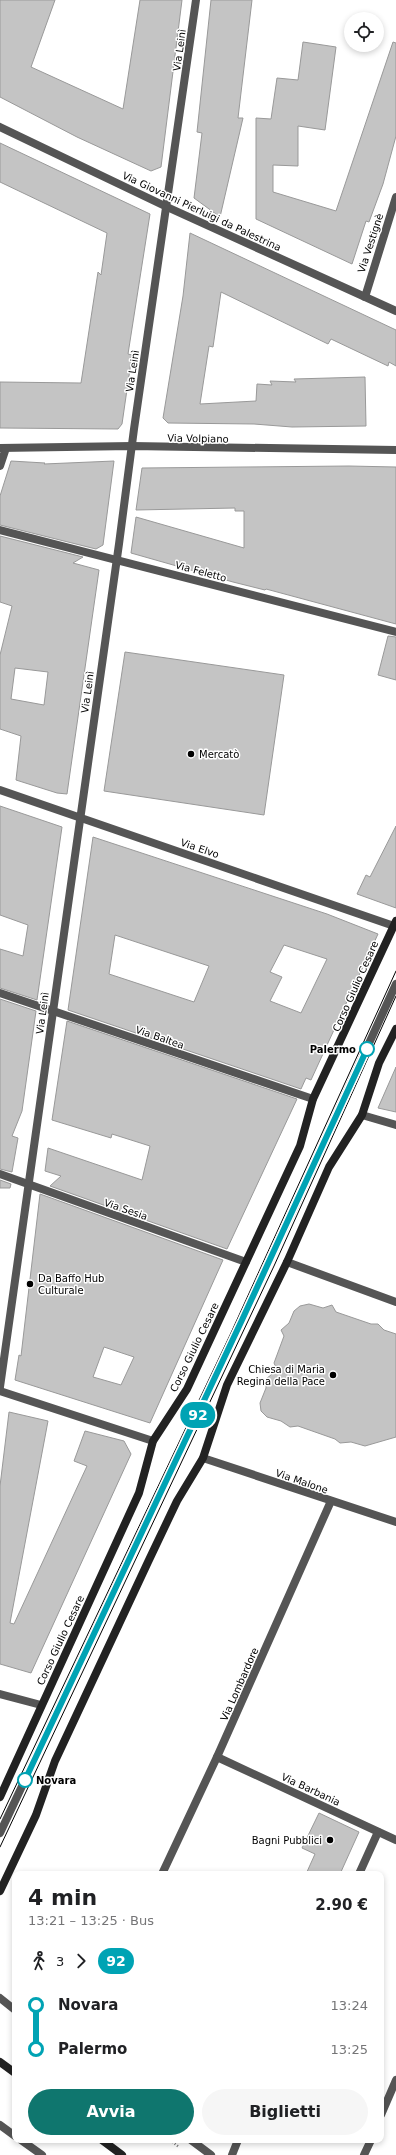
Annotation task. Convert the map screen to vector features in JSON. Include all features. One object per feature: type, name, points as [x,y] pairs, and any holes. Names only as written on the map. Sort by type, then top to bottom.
[{"type":"main road","name":"Corso Giulio Cesare","points":[[0,1796],[139,1493],[153,1441],[186,1389],[246,1262],[300,1146],[313,1099],[395,923]]},
{"type":"main road","points":[[0,1891],[36,1815],[55,1761],[141,1576],[177,1501],[203,1458],[227,1385],[287,1262],[329,1168],[362,1115],[379,1063],[396,1029]]},
{"type":"main road","points":[[0,2062],[12,2071]]},
{"type":"main road","points":[[106,2143],[122,2155]]},
{"type":"street","name":"Via Leinì","points":[[0,1387],[196,0]]},
{"type":"street","name":"Via Giovanni Pierluigi da Palestrina","points":[[0,127],[167,207],[396,311]]},
{"type":"street","name":"Via Vestignè","points":[[365,296],[396,196]]},
{"type":"street","name":"Via Volpiano","points":[[3,448],[132,446],[396,450]]},
{"type":"street","points":[[0,466],[3,448]]},
{"type":"street","name":"Via Feletto","points":[[0,530],[396,632]]},
{"type":"street","name":"Via Elvo","points":[[0,790],[395,923]]},
{"type":"street","points":[[0,1833],[224,1359],[396,984]]},
{"type":"street","name":"Via Baltea","points":[[0,993],[313,1099]]},
{"type":"street","points":[[362,1115],[396,1126]]},
{"type":"street","name":"Via Sesia","points":[[0,1174],[246,1262]]},
{"type":"street","points":[[287,1262],[396,1302]]},
{"type":"street","points":[[0,1391],[153,1441]]},
{"type":"street","name":"Via Malone","points":[[203,1458],[396,1522]]},
{"type":"street","name":"Via Lombardore","points":[[163,1871],[217,1757],[331,1501]]},
{"type":"street","points":[[0,1694],[41,1705]]},
{"type":"street","name":"Via Barbania","points":[[217,1757],[396,1840]]},
{"type":"street","points":[[360,1871],[378,1832]]},
{"type":"street","points":[[0,1998],[12,2008]]},
{"type":"street","points":[[384,2109],[396,2080]]},
{"type":"street","points":[[0,2125],[12,2134]]},
{"type":"street","points":[[25,2143],[42,2155]]},
{"type":"street","points":[[195,2143],[211,2155]]},
{"type":"street","points":[[232,2155],[237,2143]]},
{"type":"street","points":[[364,2155],[370,2143]]},
{"type":"building","points":[[0,0],[55,0],[31,67],[123,109],[140,0],[182,0],[161,167],[151,171],[77,137],[0,97]]},
{"type":"building","points":[[211,0],[252,0],[238,118],[243,118],[220,217],[194,198],[202,133],[197,132]]},
{"type":"building","points":[[303,42],[336,47],[325,130],[298,126],[298,166],[273,165],[273,192],[336,211],[393,42],[396,43],[396,136],[383,184],[369,222],[366,221],[352,264],[256,219],[256,118],[271,119],[277,78],[298,80]]},
{"type":"building","points":[[0,143],[150,214],[128,354],[132,355],[122,424],[118,429],[0,428],[0,382],[81,383],[98,272],[101,275],[107,233],[0,182]]},
{"type":"building","points":[[190,233],[396,330],[396,366],[389,362],[388,366],[331,339],[328,344],[221,292],[213,347],[209,346],[200,404],[256,401],[257,384],[272,385],[270,381],[296,382],[294,379],[365,377],[366,426],[292,427],[254,424],[168,423],[163,418],[183,296]]},
{"type":"building","points":[[11,461],[45,463],[44,464],[114,461],[103,545],[96,549],[0,525],[0,496]]},
{"type":"building","points":[[396,467],[396,624],[266,589],[233,582],[131,553],[136,517],[244,548],[244,511],[235,511],[235,508],[136,510],[142,468]]},
{"type":"building","points":[[0,536],[83,557],[73,563],[99,570],[67,794],[57,793],[16,780],[21,736],[0,729],[0,655],[12,606],[0,602]],"holes":[[[15,668],[48,672],[44,705],[11,699]]]},
{"type":"building","points":[[388,636],[396,637],[396,680],[378,675]]},
{"type":"building","name":"Mercatò","points":[[125,652],[284,675],[264,815],[104,791]]},
{"type":"building","points":[[0,806],[62,827],[37,1000],[0,988],[0,949],[23,956],[28,925],[0,915]]},
{"type":"building","points":[[396,826],[396,908],[357,894],[366,875],[370,877]]},
{"type":"building","points":[[93,837],[327,914],[378,934],[311,1080],[306,1078],[301,1089],[68,1010]],"holes":[[[115,935],[209,966],[194,1002],[109,974]],[[284,945],[327,959],[301,1013],[270,1001],[282,977],[270,972]]]},
{"type":"building","points":[[0,999],[36,1011],[22,1111],[12,1136],[18,1138],[12,1172],[0,1169]]},
{"type":"building","points":[[67,1021],[297,1099],[227,1249],[50,1186],[61,1176],[45,1171],[48,1148],[142,1180],[150,1146],[112,1134],[111,1138],[52,1120]]},
{"type":"building","points":[[396,1067],[396,1112],[378,1108]]},
{"type":"building","points":[[0,1180],[11,1184],[10,1188],[0,1188]]},
{"type":"building","points":[[40,1194],[223,1260],[150,1423],[15,1380],[19,1355],[21,1356]],"holes":[[[104,1347],[134,1357],[121,1385],[93,1377]]]},
{"type":"building","name":"Chiesa di Maria Regina della Pace","points":[[309,1304],[323,1308],[332,1305],[336,1312],[371,1324],[378,1324],[384,1330],[396,1334],[396,1437],[365,1446],[351,1442],[340,1443],[335,1439],[298,1426],[290,1427],[281,1421],[267,1417],[261,1411],[260,1403],[266,1388],[266,1379],[277,1370],[274,1363],[284,1336],[281,1330],[289,1323],[294,1311],[300,1306]]},
{"type":"building","points":[[9,1412],[48,1421],[10,1623],[14,1624],[87,1466],[74,1461],[85,1431],[124,1441],[131,1454],[31,1673],[0,1664],[0,1486]]},
{"type":"building","name":"Bagni Pubblici","points":[[319,1813],[359,1832],[341,1871],[307,1871],[315,1854],[302,1848]]},
{"type":"tram line","points":[[0,1819],[230,1335],[396,971]]},
{"type":"tram line","points":[[0,1847],[274,1266],[396,996]]},
{"type":"bus line","name":"92","points":[[25,1780],[104,1615],[367,1049]]},
{"type":"place","name":"Mercatò","points":[[191,754]]},
{"type":"place","name":"Palermo","points":[[367,1049]]},
{"type":"place","name":"Da Baffo Hub Culturale","points":[[30,1284]]},
{"type":"place","name":"Chiesa di Maria Regina della Pace","points":[[333,1375]]},
{"type":"place","name":"Novara","points":[[25,1780]]},
{"type":"place","name":"Bagni Pubblici","points":[[330,1840]]}]
